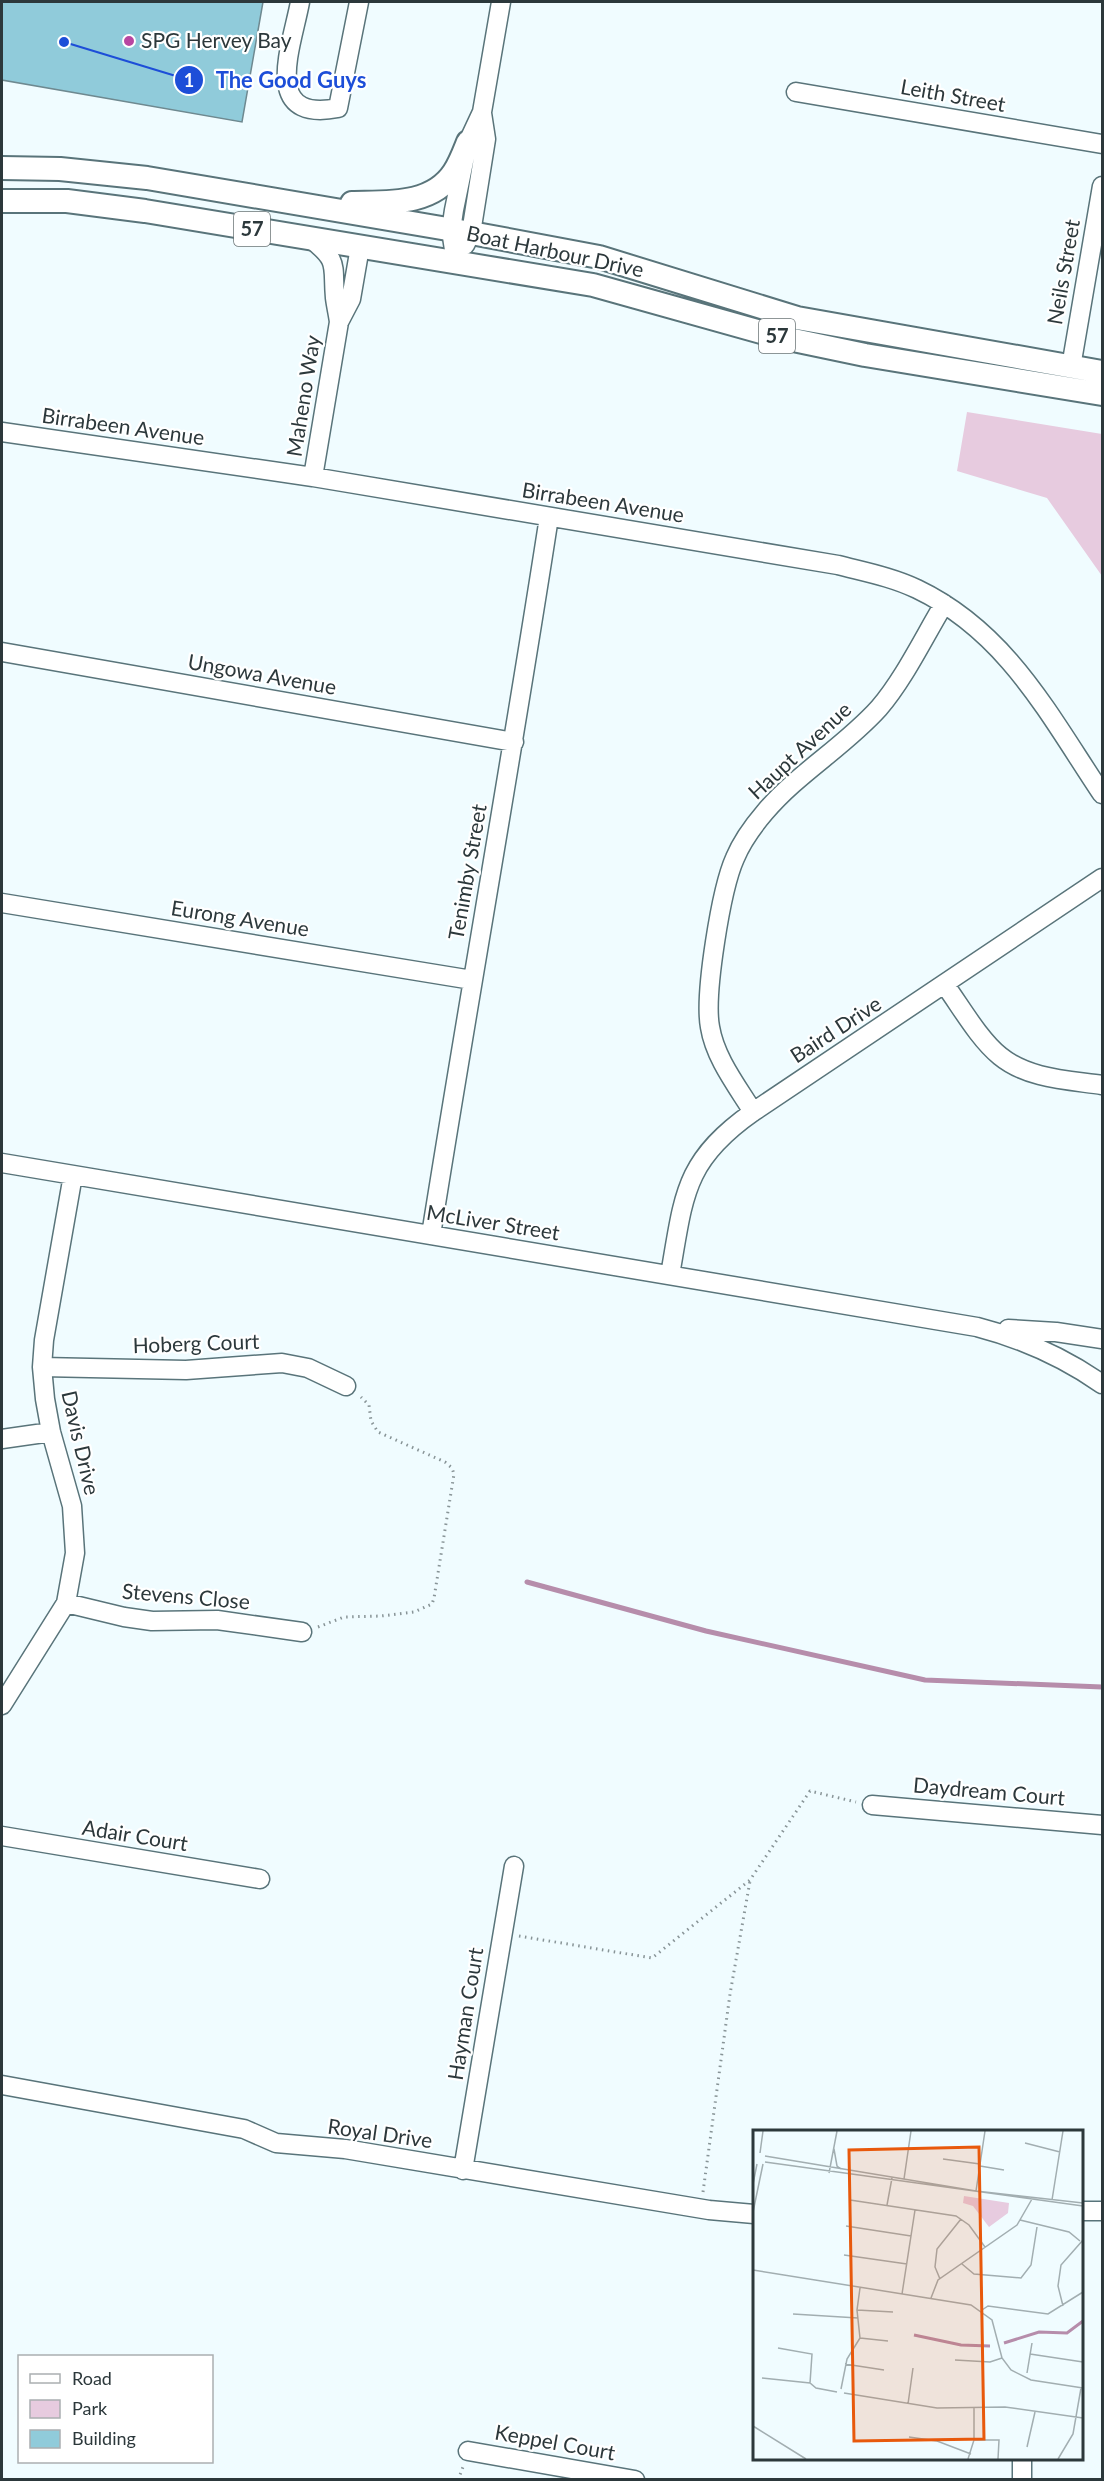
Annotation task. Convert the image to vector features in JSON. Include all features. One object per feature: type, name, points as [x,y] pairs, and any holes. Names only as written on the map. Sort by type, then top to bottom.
[{"type":"main road","points":[[302,204],[406,201],[423,196],[453,174],[468,142]]},
{"type":"main road","name":"Boat Harbour Drive","points":[[2,168],[60,169],[147,178],[461,231],[599,257],[797,318],[1102,372]]},
{"type":"main road","points":[[214,190],[268,211],[340,226],[360,247]]},
{"type":"main road","name":"Boat Harbour Drive","points":[[2,201],[67,201],[145,211],[593,285],[779,337],[865,355],[1102,394]]},
{"type":"street","points":[[300,2],[286,78],[289,97],[301,108],[320,112],[338,108],[359,2]]},
{"type":"street","points":[[456,263],[461,231],[468,142],[482,111],[501,2]]},
{"type":"street","name":"Leith Street","points":[[796,92],[1102,144]]},
{"type":"street","points":[[461,231],[486,139],[482,111]]},
{"type":"street","name":"Neils Street","points":[[1071,367],[1102,186]]},
{"type":"street","name":"Maheno Way","points":[[311,239],[323,248],[334,264],[339,322],[314,477]]},
{"type":"street","name":"Maheno Way","points":[[339,322],[351,299],[360,247]]},
{"type":"street","name":"Birrabeen Avenue","points":[[2,432],[314,477],[838,565],[898,581],[944,604],[969,621],[1008,657],[1028,682],[1102,794]]},
{"type":"street","name":"Tenimby Street","points":[[430,1235],[514,742],[549,517]]},
{"type":"street","name":"Haupt Avenue","points":[[753,1112],[715,1047],[708,1009],[709,989],[726,883],[735,859],[746,837],[780,796],[881,706],[944,604]]},
{"type":"street","name":"Ungowa Avenue","points":[[2,652],[514,742]]},
{"type":"street","name":"Baird Drive","points":[[670,1275],[683,1198],[692,1175],[703,1157],[719,1139],[753,1112],[1102,878]]},
{"type":"street","name":"Eurong Avenue","points":[[2,903],[472,980]]},
{"type":"street","points":[[945,985],[999,1056],[1019,1068],[1045,1077],[1102,1085]]},
{"type":"street","name":"McLiver Street","points":[[2,1163],[977,1327],[1056,1332],[1102,1339]]},
{"type":"street","name":"Davis Drive","points":[[2,1705],[66,1603],[75,1553],[72,1506],[51,1432],[42,1367],[73,1174]]},
{"type":"street","name":"McLiver Street","points":[[977,1327],[1041,1348],[1102,1384]]},
{"type":"street","name":"Hoberg Court","points":[[42,1367],[186,1370],[282,1363],[308,1368],[346,1386]]},
{"type":"street","points":[[2,1439],[51,1432]]},
{"type":"street","name":"Stevens Close","points":[[66,1603],[124,1617],[152,1621],[217,1620],[302,1632]]},
{"type":"street","name":"Daydream Court","points":[[872,1805],[1102,1825]]},
{"type":"street","name":"Adair Court","points":[[2,1836],[260,1879]]},
{"type":"street","name":"Hayman Court","points":[[464,2170],[514,1866]]},
{"type":"street","name":"Royal Drive","points":[[2,2085],[244,2129],[276,2143],[345,2149],[700,2209],[753,2214]]},
{"type":"street","points":[[1083,2211],[1102,2211]]},
{"type":"street","name":"Keppel Court","points":[[468,2451],[635,2480]]},
{"type":"street","points":[[1022,2460],[1022,2480]]},
{"type":"path","points":[[302,1632],[353,1615],[381,1616],[414,1612],[432,1604],[434,1599],[454,1474],[453,1468],[445,1462],[378,1432],[371,1421],[369,1405],[346,1386]]},
{"type":"path","points":[[503,1933],[652,1958],[750,1880],[810,1791],[872,1805]]},
{"type":"path","points":[[700,2209],[730,1994],[750,1880]]},
{"type":"green space","points":[[967,412],[1102,434],[1102,576],[1047,498],[957,471]]},
{"type":"building","name":"SPG Hervey Bay","points":[[2,2],[263,2],[242,122],[2,80]]},
{"type":"waterway","points":[[527,1582],[706,1631],[925,1680],[1102,1687]]},
{"type":"place","name":"SPG Hervey Bay","points":[[129,41]]},
{"type":"place","name":"The Good Guys","points":[[64,42]]}]
